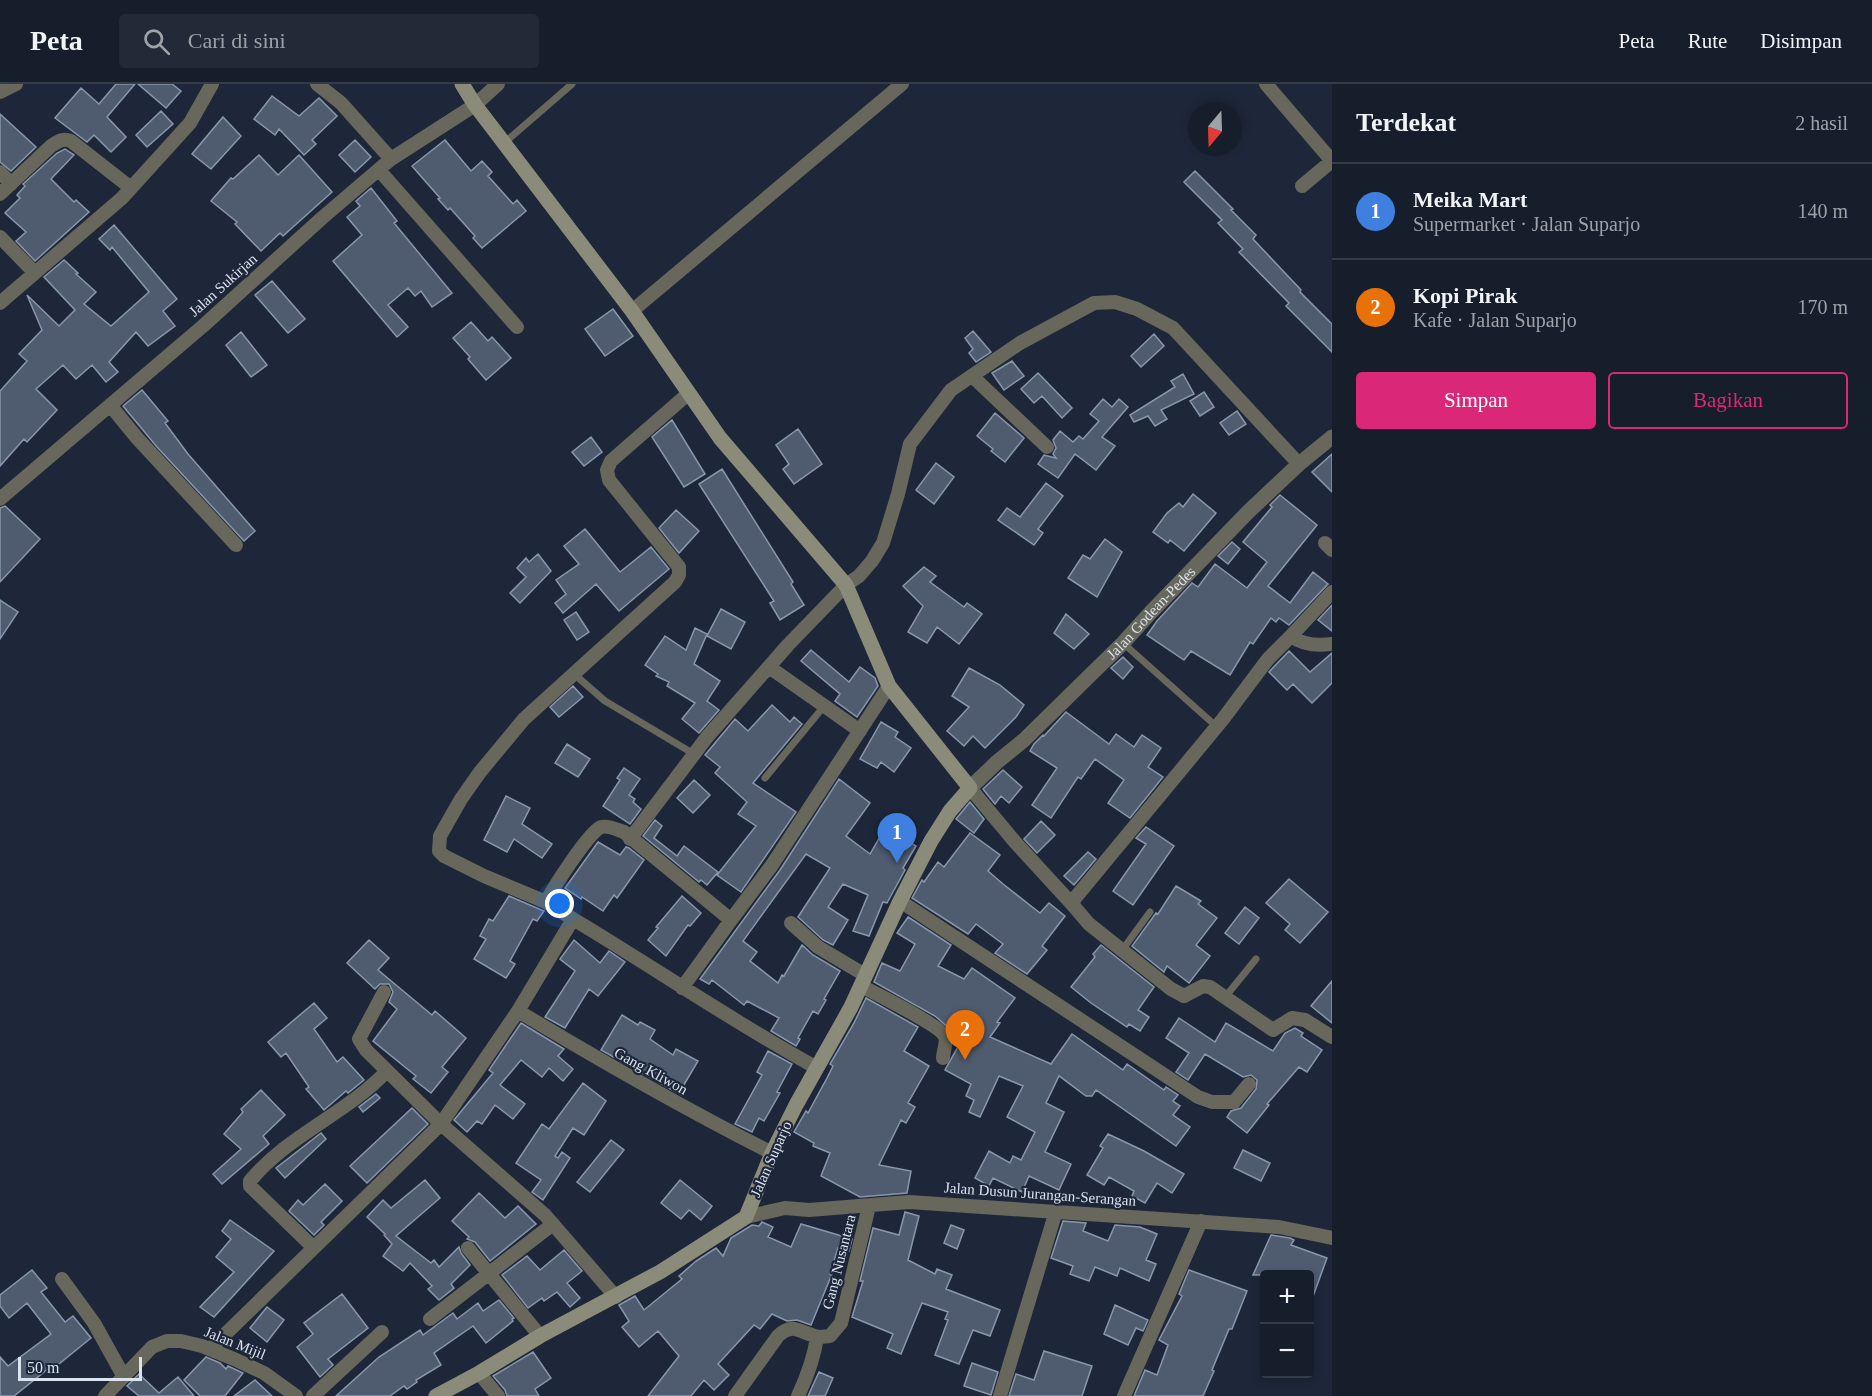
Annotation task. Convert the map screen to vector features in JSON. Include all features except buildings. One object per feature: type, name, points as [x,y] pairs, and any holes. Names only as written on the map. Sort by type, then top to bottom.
[{"type":"main road","points":[[463,86],[475,105],[632,311],[720,438],[846,585],[889,686],[970,788]]},
{"type":"main road","name":"Jalan Suparjo","points":[[746,1217],[772,1153],[863,980],[931,841],[950,811],[970,788]]},
{"type":"main road","points":[[436,1396],[540,1336],[660,1272],[746,1217]]},
{"type":"street","points":[[0,92],[16,84]]},
{"type":"street","points":[[0,303],[131,188],[190,123],[212,84]]},
{"type":"street","points":[[317,84],[341,103],[391,159]]},
{"type":"street","name":"Jalan Sukirjan","points":[[0,499],[203,326],[391,159],[475,105],[498,84]]},
{"type":"street","points":[[632,311],[902,84]]},
{"type":"street","points":[[1266,84],[1332,161],[1302,186]]},
{"type":"street","points":[[0,194],[51,146],[66,139],[131,188]]},
{"type":"street","points":[[379,170],[517,327]]},
{"type":"street","points":[[0,172],[10,184]]},
{"type":"street","points":[[0,237],[35,273]]},
{"type":"street","points":[[630,839],[694,754],[769,667],[846,585],[859,576],[872,561],[883,543],[910,444],[951,390],[1020,343],[1094,303],[1115,302],[1137,309],[1173,328],[1299,464]]},
{"type":"street","points":[[972,375],[1047,447]]},
{"type":"street","points":[[688,393],[611,461],[607,470],[609,480],[679,567],[680,575],[524,719],[460,798],[446,823],[438,847],[444,856],[546,902],[755,1034],[817,1068]]},
{"type":"street","points":[[110,405],[137,438],[236,545]]},
{"type":"street","name":"Jalan Godean-Pedes","points":[[970,788],[1024,740],[1123,643],[1200,561],[1299,464],[1330,442]]},
{"type":"street","points":[[1071,903],[1217,727],[1268,659],[1332,592]]},
{"type":"street","points":[[1291,636],[1298,641],[1319,646],[1332,644]]},
{"type":"street","points":[[769,667],[860,731]]},
{"type":"street","points":[[682,988],[772,865],[889,686]]},
{"type":"street","points":[[970,788],[1089,924],[1171,989],[1184,996],[1203,986],[1210,987],[1273,1030],[1292,1018],[1305,1020],[1332,1037]]},
{"type":"street","points":[[546,902],[585,843],[600,827],[605,826],[624,832],[730,920]]},
{"type":"street","points":[[900,901],[1198,1097],[1212,1102],[1234,1102],[1249,1084]]},
{"type":"street","points":[[210,1349],[441,1124],[518,1011],[573,919]]},
{"type":"street","points":[[791,923],[818,947],[863,980],[943,1033],[945,1038],[943,1058]]},
{"type":"street","points":[[384,992],[359,1039],[366,1050],[441,1124],[545,1215],[616,1297]]},
{"type":"street","name":"Gang Kliwon","points":[[518,1011],[602,1062],[772,1153]]},
{"type":"street","points":[[314,1248],[250,1186],[250,1181],[279,1151],[350,1104],[387,1071]]},
{"type":"street","name":"Jalan Dusun Jurangan-Serangan","points":[[746,1217],[785,1208],[809,1210],[909,1202],[1280,1227],[1332,1238]]},
{"type":"street","name":"Gang Nusantara","points":[[817,1337],[830,1336],[841,1323],[870,1206]]},
{"type":"street","points":[[1000,1396],[1056,1211]]},
{"type":"street","points":[[1124,1396],[1200,1221]]},
{"type":"street","points":[[430,1319],[553,1224]]},
{"type":"street","points":[[468,1248],[540,1336]]},
{"type":"street","points":[[62,1278],[94,1323],[124,1377]]},
{"type":"street","points":[[735,1396],[778,1336],[785,1329],[795,1328],[817,1337],[815,1352],[798,1396]]},
{"type":"street","points":[[313,1396],[382,1332]]},
{"type":"street","name":"Jalan Mijil","points":[[105,1396],[152,1347],[167,1341],[181,1341],[210,1349],[264,1373],[296,1396]]},
{"type":"street","points":[[479,1373],[498,1396]]},
{"type":"lane","points":[[504,142],[572,84]]},
{"type":"lane","points":[[1123,643],[1217,727]]},
{"type":"lane","points":[[574,674],[605,701],[694,754]]},
{"type":"lane","points":[[765,778],[825,705]]},
{"type":"lane","points":[[1123,949],[1150,912]]},
{"type":"lane","points":[[1226,996],[1256,959]]},
{"type":"place","name":"Meika Mart","points":[[897,863]]},
{"type":"place","name":"Kopi Pirak","points":[[965,1060]]}]
